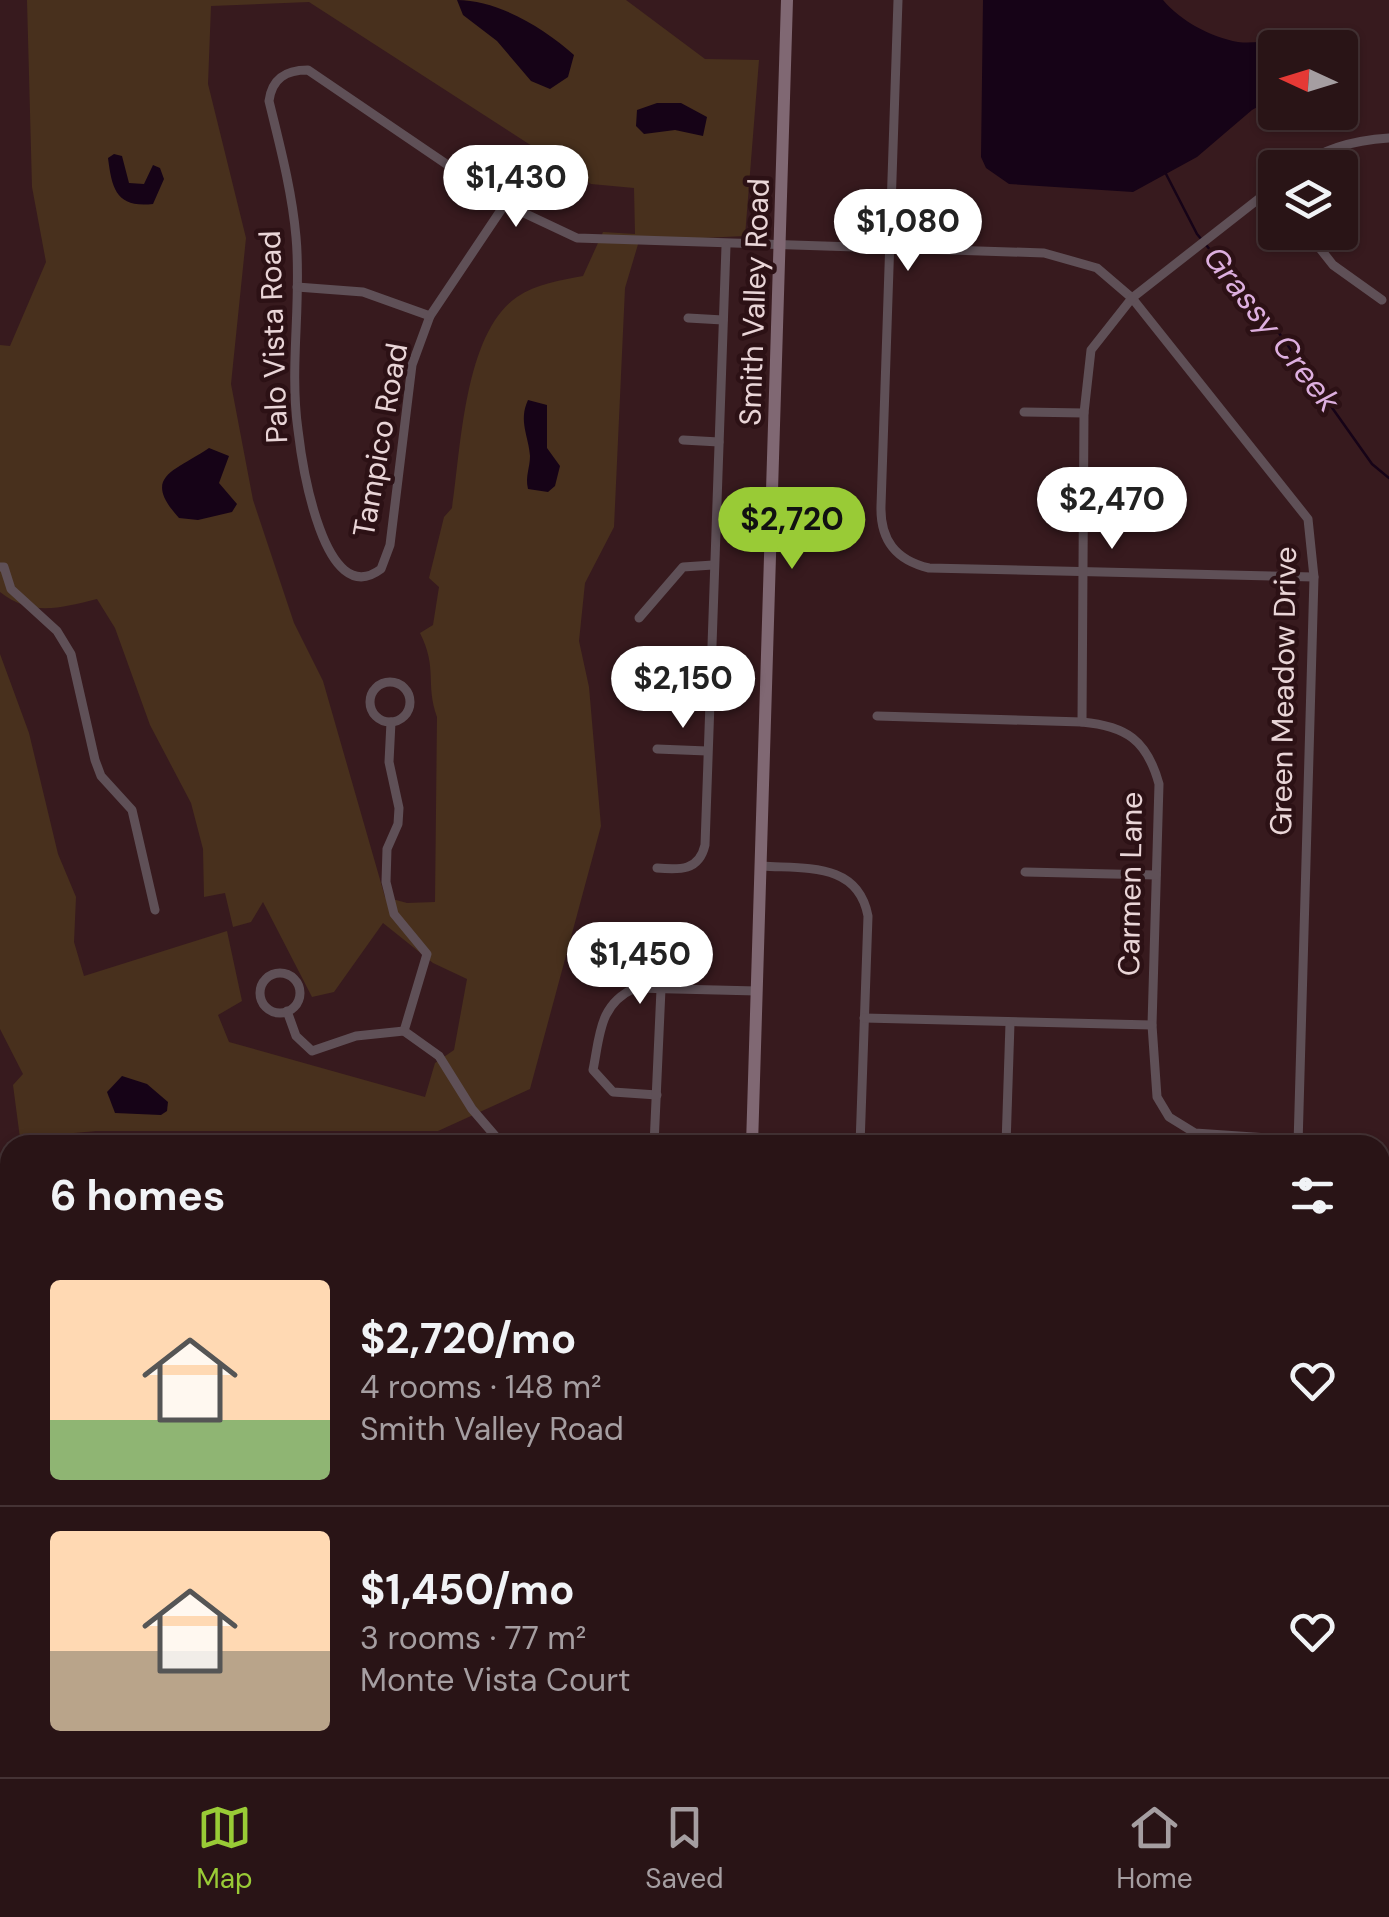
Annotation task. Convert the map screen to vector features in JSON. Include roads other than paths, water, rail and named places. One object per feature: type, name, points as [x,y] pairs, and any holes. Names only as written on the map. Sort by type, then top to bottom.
[{"type":"main road","name":"Smith Valley Road","points":[[752,1135],[787,0]]},
{"type":"street","points":[[898,0],[880,522],[884,538],[901,556],[928,568],[1314,577]]},
{"type":"street","name":"Green Meadow Drive","points":[[281,75],[308,70],[505,204],[577,238],[726,246],[1044,253],[1096,268],[1132,298],[1308,520],[1314,577],[1298,1135]]},
{"type":"street","name":"Palo Vista Road","points":[[281,75],[271,89],[269,102],[292,206],[298,429],[314,508],[334,563],[346,575],[364,578]]},
{"type":"street","points":[[1340,150],[1389,138]]},
{"type":"street","points":[[1082,722],[1084,413],[1091,350],[1132,298],[1258,201]]},
{"type":"street","name":"Tampico Road","points":[[364,578],[381,569],[390,545],[412,365],[430,316],[505,204]]},
{"type":"street","points":[[657,868],[689,868],[703,854],[726,246]]},
{"type":"street","points":[[1321,250],[1333,265],[1382,300]]},
{"type":"street","points":[[297,287],[363,292],[430,316]]},
{"type":"street","points":[[688,318],[722,320]]},
{"type":"street","points":[[1024,412],[1084,413]]},
{"type":"street","points":[[683,440],[718,442]]},
{"type":"street","points":[[639,618],[683,566],[713,565]]},
{"type":"street","points":[[0,567],[4,566],[11,589],[67,644],[98,767],[132,810],[155,910]]},
{"type":"street","points":[[386,682],[399,684],[410,700],[406,712],[391,722],[378,718],[370,701],[375,688],[386,682]]},
{"type":"street","name":"Carmen Lane","points":[[877,716],[1113,725],[1137,738],[1151,755],[1159,784],[1153,1081],[1168,1116],[1183,1128],[1206,1135]]},
{"type":"street","points":[[391,722],[389,762],[399,808],[385,861],[386,882],[394,914],[427,954],[404,1031]]},
{"type":"street","points":[[657,750],[707,751]]},
{"type":"street","points":[[762,866],[838,872],[856,885],[868,916],[860,1135]]},
{"type":"street","points":[[1025,872],[1156,875]]},
{"type":"street","points":[[272,975],[290,976],[298,985],[299,998],[287,1011],[270,1010],[262,1001],[262,983],[272,975]]},
{"type":"street","points":[[656,1094],[612,1092],[594,1070],[606,1010],[617,996],[635,988],[757,990]]},
{"type":"street","points":[[654,1135],[661,988]]},
{"type":"street","points":[[287,1011],[296,1036],[312,1051],[356,1036],[404,1031],[439,1056],[472,1109],[494,1135]]},
{"type":"street","points":[[864,1018],[1152,1025]]},
{"type":"street","points":[[1006,1135],[1010,1023]]},
{"type":"waterway","name":"Grassy Creek","points":[[1165,172],[1197,234],[1279,333],[1372,464],[1389,478]]}]
